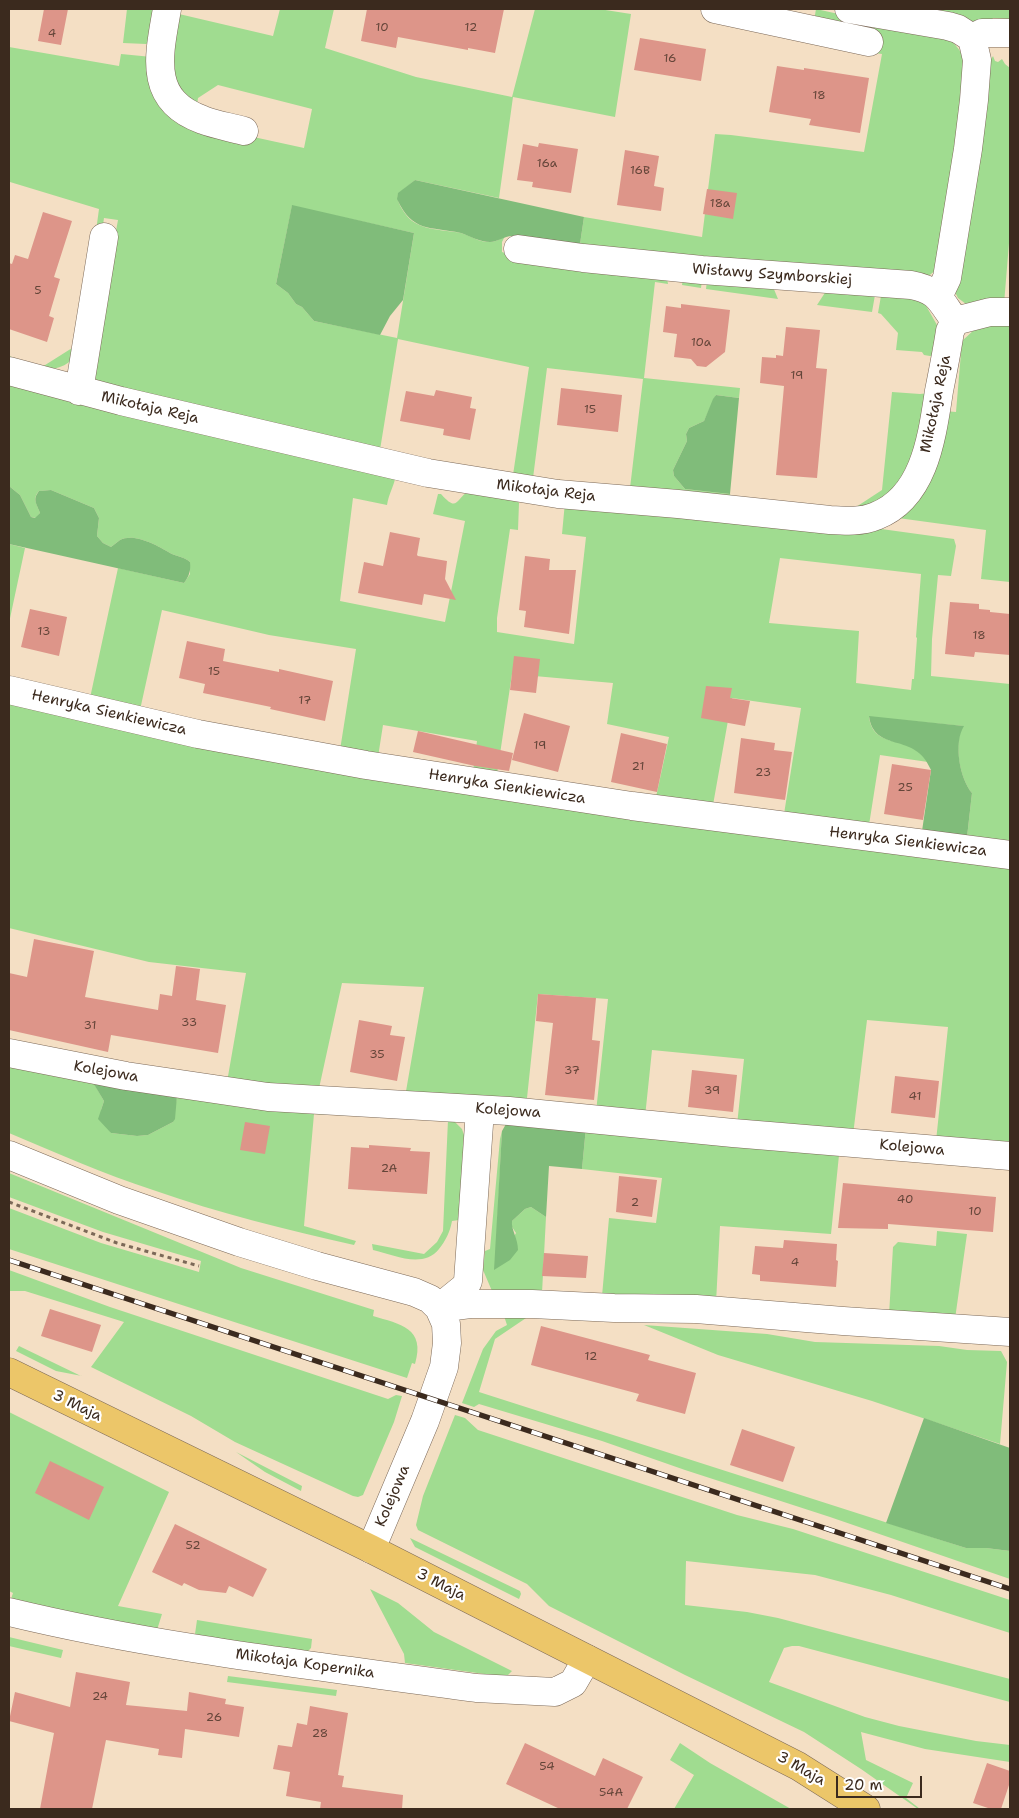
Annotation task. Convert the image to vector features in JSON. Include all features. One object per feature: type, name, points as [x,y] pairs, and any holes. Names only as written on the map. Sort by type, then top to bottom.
[{"type":"main road","name":"3 Maja","points":[[9,1372],[371,1549],[798,1766],[866,1809]]},
{"type":"street","points":[[167,9],[160,62],[163,85],[169,98],[179,108],[192,116],[212,123],[244,130]]},
{"type":"street","points":[[715,9],[869,42]]},
{"type":"street","points":[[849,9],[948,26],[958,29],[972,38],[977,60],[968,149],[947,278],[938,297]]},
{"type":"street","points":[[972,38],[982,33],[1010,34]]},
{"type":"street","points":[[79,391],[104,238]]},
{"type":"street","name":"Wisławy Szymborskiej","points":[[518,249],[583,258],[702,270],[911,285],[926,289],[938,297],[955,321]]},
{"type":"street","points":[[955,321],[990,312],[1010,312]]},
{"type":"street","name":"Mikołaja Reja","points":[[9,371],[79,391],[428,473],[558,494],[830,520],[859,520],[875,516],[890,509],[905,495],[918,475],[929,446],[950,331],[955,321]]},
{"type":"street","name":"Henryka Sienkiewicza","points":[[9,690],[174,729],[366,765],[632,806],[1010,855]]},
{"type":"street","name":"Kolejowa","points":[[9,1053],[126,1076],[268,1097],[534,1113],[1010,1156]]},
{"type":"street","points":[[439,1308],[465,1286],[468,1281],[480,1110]]},
{"type":"street","points":[[9,1155],[119,1200],[239,1242],[317,1266],[414,1292],[430,1299],[439,1308]]},
{"type":"street","points":[[439,1308],[470,1304],[532,1304],[696,1309],[843,1322],[1010,1332]]},
{"type":"street","name":"Kolejowa","points":[[371,1549],[425,1421],[444,1368],[447,1343],[446,1324],[439,1308]]},
{"type":"street","name":"Mikołaja Kopernika","points":[[9,1612],[77,1629],[144,1641],[511,1691],[555,1692],[573,1683],[587,1659]]},
{"type":"path","points":[[9,1202],[117,1242],[199,1266]]},
{"type":"green space","points":[[127,9],[155,9],[149,42],[146,44],[123,43]]},
{"type":"green space","points":[[174,9],[180,9],[179,14],[173,12]]},
{"type":"green space","points":[[280,9],[334,9],[325,48],[416,77],[512,97],[535,9],[599,9],[631,14],[615,117],[513,97],[499,198],[415,180],[398,194],[401,208],[415,223],[429,228],[461,233],[487,242],[495,241],[505,236],[502,242],[502,252],[531,261],[544,260],[580,267],[595,264],[663,271],[666,273],[668,284],[655,282],[644,378],[740,388],[739,398],[716,395],[704,421],[689,428],[686,434],[687,441],[673,470],[674,476],[685,489],[730,494],[731,497],[853,509],[882,490],[892,392],[929,393],[928,408],[921,439],[909,469],[891,493],[879,502],[865,509],[849,512],[730,502],[730,497],[630,488],[643,379],[547,368],[533,478],[550,480],[547,485],[423,465],[420,464],[420,458],[513,475],[529,367],[398,339],[379,456],[125,395],[108,389],[95,379],[91,367],[118,220],[104,218],[102,232],[97,233],[99,209],[10,182],[9,186],[9,47],[119,66],[121,54],[152,57],[157,83],[163,99],[183,118],[194,124],[304,148],[312,109],[218,85],[198,98],[196,112],[185,108],[168,90],[179,14],[273,36]],"holes":[[[292,206],[414,233],[397,338],[314,321],[302,307],[296,304],[288,293],[276,284]]]},
{"type":"green space","points":[[816,9],[947,38],[961,52],[966,68],[967,81],[936,270],[926,278],[919,280],[580,244],[584,217],[702,237],[715,134],[864,152],[882,54],[868,52],[814,21]]},
{"type":"green space","points":[[889,9],[1010,9],[1010,19],[993,18],[985,23]]},
{"type":"green space","points":[[993,56],[995,61],[998,62],[1002,59],[1010,68],[1010,231],[1004,304],[966,304],[958,298],[955,292],[990,61]]},
{"type":"green space","points":[[415,180],[584,217],[580,244],[512,236],[493,242],[486,242],[461,233],[423,226],[409,218],[397,199],[398,193]]},
{"type":"green space","points":[[292,205],[414,233],[403,300],[390,316],[380,335],[314,321],[302,307],[296,304],[288,293],[276,284]]},
{"type":"green space","points":[[684,273],[771,282],[778,299],[706,289],[707,280],[702,280],[701,288],[682,285]]},
{"type":"green space","points":[[828,288],[875,295],[872,312],[817,305]]},
{"type":"green space","points":[[882,290],[908,294],[925,304],[937,325],[939,333],[936,357],[924,355],[922,352],[896,350],[898,333],[878,313]]},
{"type":"green space","points":[[1010,320],[1010,582],[981,579],[986,530],[898,518],[944,411],[956,412],[962,341],[975,329]]},
{"type":"green space","points":[[80,343],[69,362],[61,367],[41,369],[9,364],[9,356],[42,367]]},
{"type":"green space","points":[[9,381],[83,401],[396,475],[387,505],[353,498],[340,601],[445,622],[465,521],[433,514],[438,494],[441,494],[454,504],[469,491],[510,497],[519,503],[518,530],[510,529],[497,618],[497,632],[574,644],[586,537],[562,534],[565,502],[691,513],[822,531],[849,532],[874,528],[954,539],[956,546],[951,576],[938,575],[932,639],[931,676],[1010,684],[1010,842],[971,837],[969,843],[833,825],[833,820],[784,814],[801,708],[732,698],[713,805],[656,797],[669,737],[607,724],[613,683],[512,674],[497,774],[473,771],[477,741],[383,725],[378,757],[340,750],[356,649],[269,635],[162,610],[140,710],[90,698],[118,568],[184,583],[190,574],[190,562],[140,539],[126,538],[111,547],[103,543],[97,536],[99,518],[94,508],[51,490],[39,491],[35,499],[40,513],[36,518],[31,517],[20,495],[9,486]],"holes":[[[780,558],[921,574],[914,679],[912,679],[911,690],[856,683],[859,631],[769,623]],[[869,717],[963,726],[958,742],[959,761],[964,779],[972,793],[967,837],[869,825],[880,755],[928,762],[920,753],[907,745],[886,739],[877,733],[873,729]]]},
{"type":"green space","points":[[716,395],[739,398],[730,494],[685,489],[674,476],[673,470],[687,441],[686,434],[689,428],[704,421]]},
{"type":"green space","points":[[9,486],[20,495],[31,517],[35,518],[40,513],[35,500],[39,491],[51,490],[94,508],[99,518],[97,536],[103,543],[111,547],[126,538],[147,541],[190,562],[190,571],[187,578],[184,583],[9,544]]},
{"type":"green space","points":[[9,544],[25,548],[9,623]]},
{"type":"green space","points":[[9,698],[1010,864],[1010,1148],[936,1141],[948,1027],[867,1020],[853,1135],[737,1125],[744,1059],[652,1050],[645,1117],[596,1112],[608,999],[538,994],[527,1098],[522,1103],[405,1097],[424,987],[342,983],[318,1093],[227,1082],[246,973],[149,962],[9,928]]},
{"type":"green space","points":[[869,716],[964,726],[959,742],[959,761],[964,779],[972,793],[967,837],[922,831],[931,770],[924,758],[916,750],[887,740],[879,735],[872,728]]},
{"type":"green space","points":[[9,1062],[453,1120],[462,1129],[464,1135],[459,1220],[452,1221],[446,1239],[439,1249],[425,1258],[408,1259],[373,1250],[372,1244],[424,1254],[437,1242],[443,1231],[448,1120],[314,1114],[304,1226],[356,1241],[354,1245],[202,1206],[135,1184],[9,1133]],"holes":[[[93,1082],[177,1096],[173,1122],[148,1135],[137,1136],[111,1133],[101,1110],[104,1101]]]},
{"type":"green space","points":[[92,1081],[177,1096],[175,1119],[173,1122],[148,1135],[137,1136],[111,1133],[98,1119],[104,1101]]},
{"type":"green space","points":[[506,1124],[586,1127],[582,1169],[549,1166],[546,1217],[531,1207],[525,1209],[512,1221],[518,1250],[510,1260],[494,1270],[502,1131]]},
{"type":"green space","points":[[586,1127],[839,1155],[831,1234],[720,1226],[716,1303],[602,1296],[609,1218],[656,1223],[662,1178],[582,1169]]},
{"type":"green space","points":[[502,1131],[495,1269],[516,1233],[512,1227],[512,1221],[525,1209],[531,1207],[546,1217],[542,1293],[492,1291],[483,1270],[485,1251],[490,1249]]},
{"type":"green space","points":[[9,1173],[241,1268],[374,1310],[373,1316],[401,1325],[414,1335],[417,1342],[415,1364],[412,1363],[407,1378],[9,1249],[9,1208],[101,1243],[199,1272],[201,1261],[103,1232],[9,1197]]},
{"type":"green space","points":[[937,1231],[967,1234],[955,1319],[889,1315],[893,1247],[898,1242],[936,1246]]},
{"type":"green space","points":[[9,1270],[110,1307],[388,1399],[396,1395],[402,1396],[394,1422],[363,1495],[353,1496],[235,1442],[191,1416],[91,1367],[124,1322],[25,1291],[9,1291]]},
{"type":"green space","points":[[504,1316],[529,1316],[495,1339],[479,1392],[966,1548],[1010,1551],[1010,1579],[602,1441],[479,1404],[474,1407],[462,1403],[483,1349],[496,1331],[507,1325]]},
{"type":"green space","points":[[644,1325],[767,1334],[815,1342],[939,1346],[967,1350],[1001,1351],[1007,1362],[1000,1444],[872,1401],[718,1355]]},
{"type":"green space","points":[[19,1346],[80,1376],[56,1371],[16,1351]]},
{"type":"green space","points":[[9,1412],[169,1492],[118,1606],[162,1614],[157,1630],[11,1599],[13,1593],[9,1591]]},
{"type":"green space","points":[[455,1415],[465,1418],[478,1430],[737,1515],[793,1529],[1010,1600],[1010,1633],[891,1595],[815,1575],[686,1561],[685,1605],[747,1612],[778,1618],[1010,1679],[1010,1702],[799,1646],[792,1646],[784,1648],[769,1682],[865,1717],[899,1726],[976,1741],[1010,1745],[1010,1762],[925,1749],[861,1732],[866,1760],[913,1783],[906,1798],[920,1809],[918,1809],[804,1732],[685,1675],[549,1606],[527,1584],[418,1530],[416,1525],[423,1496]]},
{"type":"green space","points":[[924,1418],[1010,1448],[1010,1551],[966,1548],[886,1523]]},
{"type":"green space","points":[[236,1452],[302,1486],[301,1491],[265,1472]]},
{"type":"green space","points":[[410,1538],[520,1591],[519,1599],[415,1547]]},
{"type":"green space","points":[[370,1589],[398,1603],[434,1632],[512,1671],[508,1675],[499,1676],[405,1663],[404,1654]]},
{"type":"green space","points":[[197,1620],[312,1639],[311,1648],[308,1651],[198,1636],[195,1634]]},
{"type":"green space","points":[[9,1637],[63,1650],[61,1658],[9,1646]]},
{"type":"green space","points":[[228,1676],[337,1690],[336,1696],[227,1682]]},
{"type":"green space","points":[[680,1743],[710,1763],[791,1809],[674,1809],[694,1775],[670,1760]]},
{"type":"building","points":[[44,9],[68,9],[61,45],[38,41]]},
{"type":"building","points":[[367,9],[504,9],[495,53],[398,37],[396,48],[361,41]]},
{"type":"building","points":[[640,38],[706,49],[701,81],[634,70]]},
{"type":"building","points":[[777,66],[804,70],[804,68],[869,78],[860,133],[809,125],[811,119],[769,112]]},
{"type":"building","points":[[539,143],[578,149],[571,193],[532,187],[533,182],[517,180],[523,144],[538,147]]},
{"type":"building","points":[[625,150],[659,156],[654,186],[664,188],[661,211],[617,205]]},
{"type":"building","points":[[707,189],[737,193],[733,219],[703,214]]},
{"type":"building","points":[[43,212],[72,221],[54,277],[60,279],[49,316],[54,318],[47,342],[9,329],[9,263],[12,264],[15,255],[28,259]]},
{"type":"building","points":[[681,304],[730,310],[725,352],[706,367],[697,366],[691,359],[674,357],[677,334],[663,332],[666,306],[681,308]]},
{"type":"building","points":[[786,327],[820,330],[816,368],[827,369],[817,478],[776,475],[784,386],[760,383],[762,357],[776,358],[776,355],[783,356]]},
{"type":"building","points":[[561,388],[622,395],[618,432],[557,425]]},
{"type":"building","points":[[436,390],[472,397],[470,408],[476,409],[470,440],[443,435],[444,429],[400,421],[406,391],[434,396]]},
{"type":"building","points":[[390,532],[420,538],[418,556],[447,561],[445,579],[456,600],[424,594],[422,605],[358,593],[364,562],[383,566]]},
{"type":"building","points":[[525,556],[550,559],[549,570],[576,570],[569,634],[524,627],[526,611],[519,610]]},
{"type":"building","points":[[950,602],[979,604],[979,609],[1010,614],[1010,655],[975,652],[974,657],[945,654]]},
{"type":"building","points":[[30,609],[67,617],[59,656],[21,647]]},
{"type":"building","points":[[187,641],[225,649],[223,661],[279,672],[279,669],[333,681],[325,721],[270,709],[271,707],[203,693],[205,684],[179,678]]},
{"type":"building","points":[[514,656],[540,659],[536,693],[510,690]]},
{"type":"building","points":[[706,686],[732,688],[730,698],[750,701],[745,726],[701,718]]},
{"type":"building","points":[[524,713],[570,726],[558,772],[512,760]]},
{"type":"building","points":[[418,731],[513,753],[509,771],[475,766],[413,752]]},
{"type":"building","points":[[621,733],[667,744],[657,792],[611,782]]},
{"type":"building","points":[[741,738],[775,743],[774,750],[792,752],[785,800],[734,793]]},
{"type":"building","points":[[892,764],[931,770],[923,820],[884,814]]},
{"type":"building","points":[[34,939],[94,951],[85,997],[158,1010],[160,994],[172,996],[176,966],[200,969],[196,1000],[226,1005],[218,1053],[111,1035],[108,1052],[9,1030],[9,973],[27,977]]},
{"type":"building","points":[[538,994],[596,998],[592,1040],[600,1041],[594,1100],[545,1095],[553,1023],[536,1021]]},
{"type":"building","points":[[359,1020],[392,1026],[390,1035],[405,1037],[397,1081],[350,1072]]},
{"type":"building","points":[[692,1070],[737,1075],[733,1112],[688,1107]]},
{"type":"building","points":[[895,1076],[939,1081],[935,1118],[891,1113]]},
{"type":"building","points":[[245,1122],[270,1126],[265,1154],[240,1150]]},
{"type":"building","points":[[369,1145],[411,1148],[410,1151],[430,1152],[427,1194],[348,1189],[351,1147],[369,1148]]},
{"type":"building","points":[[619,1176],[657,1180],[652,1217],[616,1212]]},
{"type":"building","points":[[843,1183],[996,1197],[993,1232],[888,1224],[888,1229],[838,1228]]},
{"type":"building","points":[[784,1240],[837,1244],[836,1287],[760,1281],[760,1275],[752,1274],[755,1246],[783,1248]]},
{"type":"building","points":[[544,1253],[588,1256],[586,1278],[542,1276]]},
{"type":"building","points":[[50,1309],[101,1325],[92,1352],[41,1336]]},
{"type":"building","points":[[541,1326],[650,1355],[648,1360],[696,1373],[685,1414],[636,1401],[639,1394],[531,1365]]},
{"type":"building","points":[[742,1429],[795,1447],[783,1482],[730,1465]]},
{"type":"building","points":[[50,1461],[104,1487],[89,1520],[35,1493]]},
{"type":"building","points":[[175,1524],[267,1569],[253,1597],[229,1586],[226,1593],[199,1590],[184,1583],[182,1586],[152,1572]]},
{"type":"building","points":[[76,1672],[130,1682],[126,1705],[187,1711],[189,1692],[226,1699],[225,1704],[244,1707],[239,1737],[185,1729],[182,1758],[158,1755],[159,1749],[106,1740],[92,1809],[40,1809],[54,1733],[9,1721],[15,1692],[70,1707]]},
{"type":"building","points":[[310,1706],[348,1713],[338,1775],[344,1776],[342,1787],[403,1795],[402,1809],[320,1809],[321,1802],[286,1796],[290,1772],[273,1769],[278,1745],[292,1747],[297,1723],[307,1725]]},
{"type":"building","points":[[525,1743],[595,1776],[603,1758],[643,1777],[627,1809],[560,1809],[506,1784]]},
{"type":"building","points":[[987,1763],[1010,1771],[1010,1782],[1001,1809],[991,1809],[973,1803]]},
{"type":"railway","points":[[9,1260],[1010,1589]]}]
